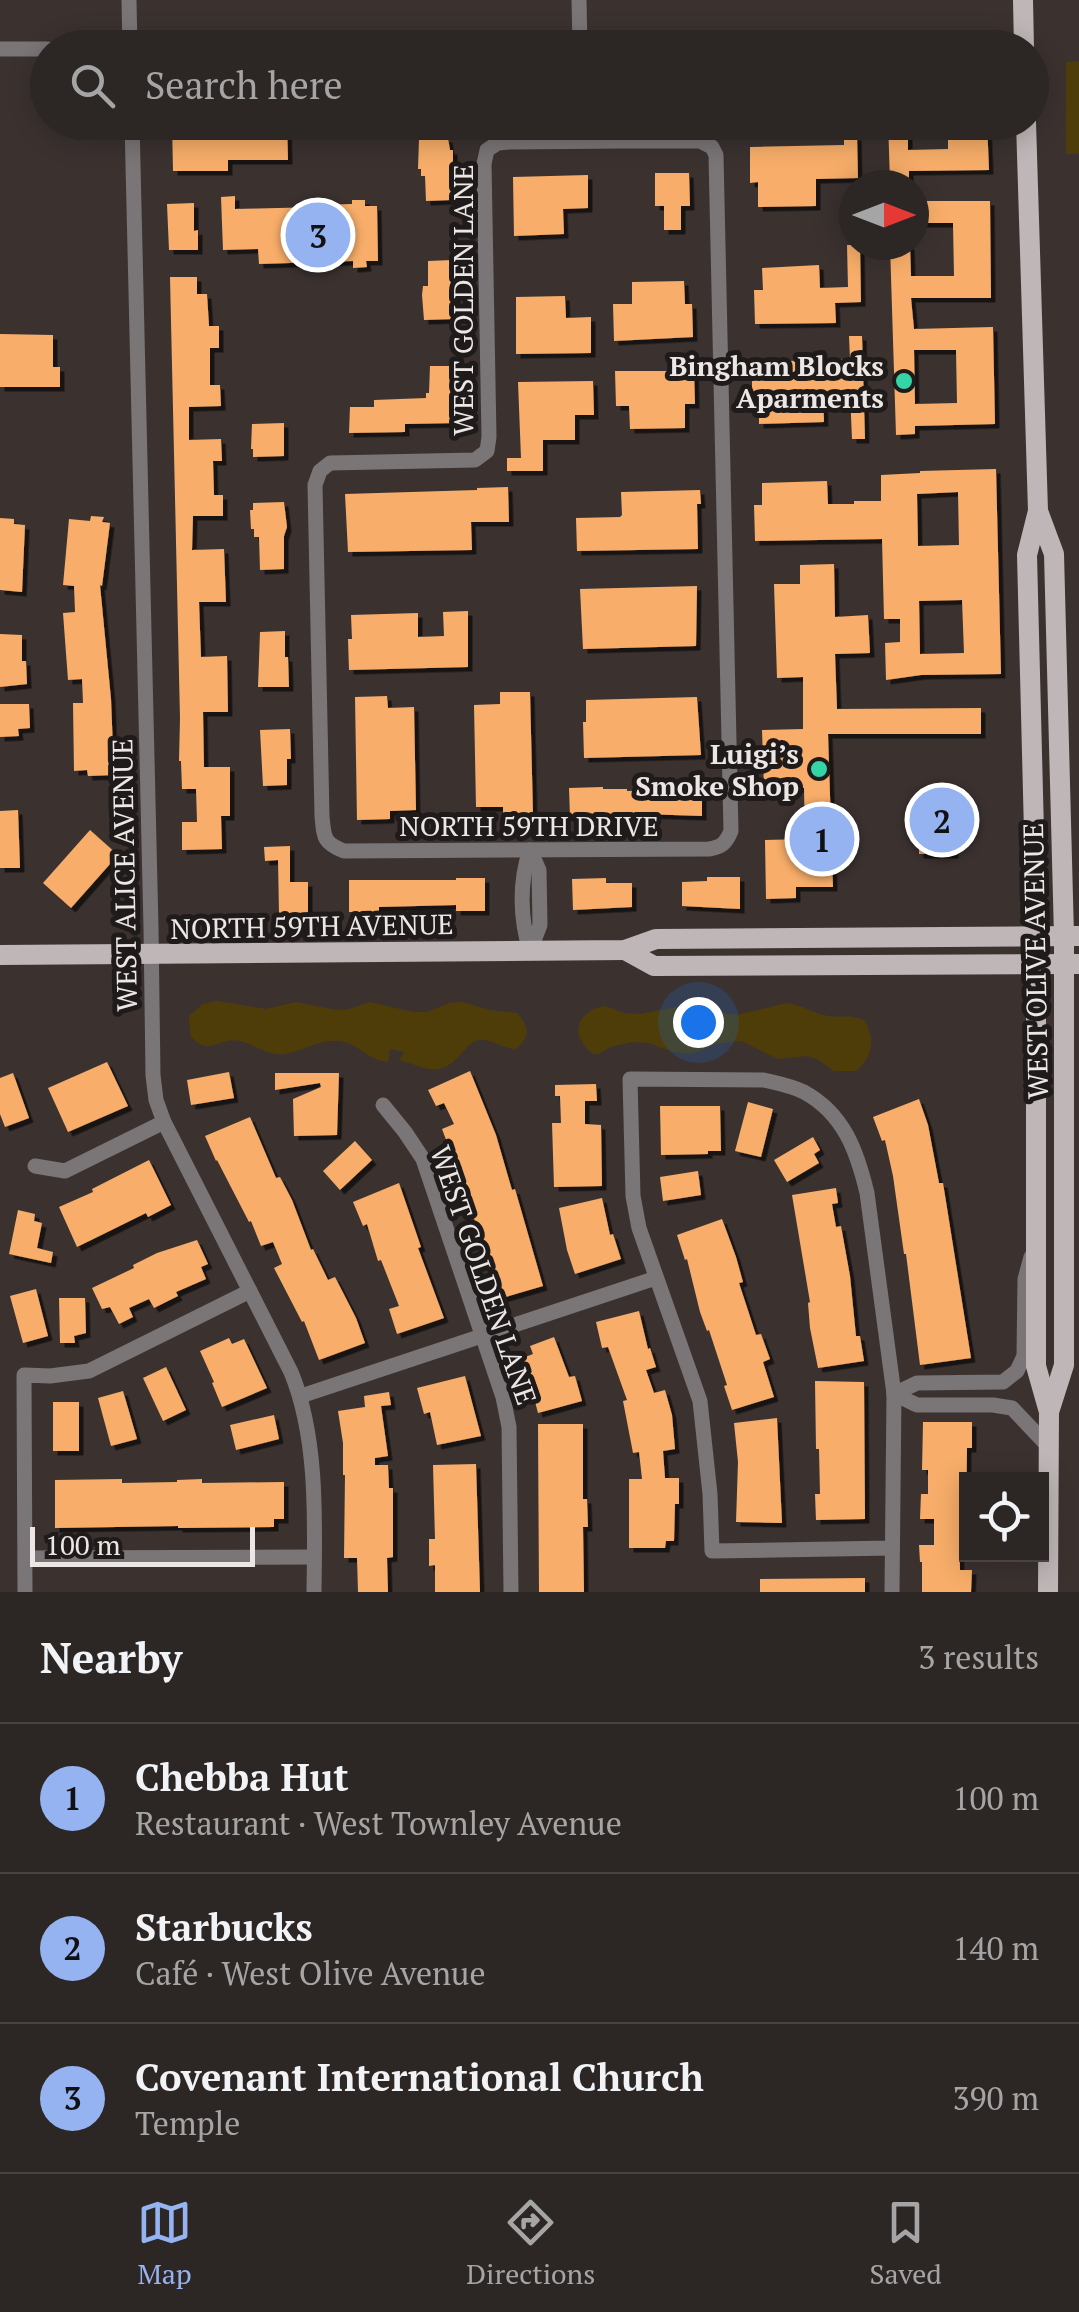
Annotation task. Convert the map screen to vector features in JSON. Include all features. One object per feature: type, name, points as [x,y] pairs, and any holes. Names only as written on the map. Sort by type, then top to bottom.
[{"type":"main road","points":[[1023,0],[1024,30]]},
{"type":"main road","name":"WEST OLIVE AVENUE","points":[[1027,140],[1038,511],[1027,555],[1036,936],[1036,1366],[1049,1412]]},
{"type":"main road","name":"WEST OLIVE AVENUE","points":[[1038,511],[1054,554],[1072,964],[1064,1365],[1049,1412],[1048,1592]]},
{"type":"main road","name":"NORTH 59TH AVENUE","points":[[0,955],[625,950],[656,938],[1071,936]]},
{"type":"main road","name":"NORTH 59TH AVENUE","points":[[625,950],[654,966],[1072,964]]},
{"type":"street","points":[[128,0],[129,30]]},
{"type":"street","points":[[579,0],[580,30]]},
{"type":"street","points":[[0,49],[30,49]]},
{"type":"street","name":"WEST ALICE AVENUE","points":[[132,140],[152,1075],[164,1122],[301,1396],[311,1453],[314,1592]]},
{"type":"street","name":"NORTH 59TH DRIVE","points":[[330,846],[344,851],[709,849],[726,842],[732,831],[716,155],[712,147],[700,142],[623,140]]},
{"type":"street","name":"WEST GOLDEN LANE","points":[[330,846],[324,836],[322,816],[315,485],[320,471],[330,463],[475,460],[487,451],[487,150],[509,142],[623,140]]},
{"type":"street","points":[[530,850],[539,870],[540,928],[530,951]]},
{"type":"street","points":[[892,1548],[712,1551],[700,1401],[638,1228],[632,1196],[630,1080],[764,1080],[804,1092],[850,1136],[867,1193],[894,1394],[892,1592]]},
{"type":"street","name":"WEST GOLDEN LANE","points":[[383,1105],[424,1159],[503,1397],[509,1427],[511,1592]]},
{"type":"street","points":[[35,1166],[65,1170],[164,1122]]},
{"type":"street","points":[[894,1394],[917,1383],[1003,1382],[1016,1372],[1024,1356],[1026,1279],[1035,1242]]},
{"type":"street","points":[[301,1396],[656,1278]]},
{"type":"street","points":[[25,1592],[24,1375],[90,1371],[250,1290]]},
{"type":"street","points":[[894,1394],[917,1405],[992,1404],[1012,1408],[1048,1446]]},
{"type":"street","points":[[25,1558],[314,1556]]},
{"type":"shaded area","points":[[1079,61],[1079,154],[1066,154],[1066,62]]},
{"type":"shaded area","points":[[217,1001],[266,1009],[296,1002],[337,1010],[370,1002],[413,1012],[463,1002],[517,1013],[526,1032],[524,1041],[515,1049],[478,1040],[446,1067],[428,1069],[399,1061],[404,1052],[390,1049],[388,1062],[381,1061],[339,1041],[279,1054],[233,1040],[202,1045],[190,1035],[189,1016],[203,1004]]},
{"type":"shaded area","points":[[787,1003],[824,1015],[864,1020],[871,1040],[862,1066],[856,1071],[834,1071],[817,1059],[778,1059],[741,1041],[716,1044],[692,1054],[633,1042],[593,1054],[578,1033],[583,1017],[605,1006],[640,1014],[692,1004],[736,1015]]},
{"type":"building","points":[[172,140],[287,140],[288,160],[228,160],[228,171],[173,171]]},
{"type":"building","points":[[419,140],[448,140],[453,150],[451,200],[426,201],[425,176],[418,169]]},
{"type":"building","points":[[844,140],[857,140],[858,170],[839,170],[839,178],[816,179],[816,206],[758,207],[758,182],[750,183],[750,147],[844,145]]},
{"type":"building","points":[[889,140],[908,140],[908,150],[948,149],[948,140],[988,140],[989,170],[890,170]]},
{"type":"building","points":[[655,173],[689,173],[690,206],[681,206],[681,230],[664,230],[664,206],[655,206]]},
{"type":"building","points":[[588,175],[588,208],[563,209],[564,234],[514,236],[513,177]]},
{"type":"building","points":[[235,196],[235,209],[318,207],[365,200],[365,206],[377,206],[378,261],[366,261],[367,267],[353,268],[353,261],[259,264],[258,249],[223,250],[221,197]]},
{"type":"building","points":[[929,201],[990,201],[991,298],[911,298],[914,329],[993,327],[995,424],[915,426],[915,434],[896,435],[890,260],[910,260],[911,276],[954,276],[953,223],[929,223]],"holes":[[[914,350],[956,350],[957,403],[915,404]]]},
{"type":"building","points":[[194,203],[198,250],[169,250],[167,204]]},
{"type":"building","points":[[452,260],[454,319],[424,320],[422,295],[423,286],[428,286],[428,261]]},
{"type":"building","points":[[847,260],[860,260],[861,302],[835,303],[836,323],[755,324],[754,290],[763,290],[762,268],[819,265],[820,288],[848,287]]},
{"type":"building","points":[[170,277],[197,277],[197,294],[207,294],[209,326],[219,326],[219,348],[210,348],[210,385],[220,385],[221,406],[189,407],[189,440],[221,439],[222,461],[213,461],[214,495],[223,495],[223,516],[193,516],[192,550],[224,549],[226,602],[199,602],[201,657],[227,656],[228,712],[203,712],[204,767],[230,767],[230,816],[221,816],[222,849],[182,850],[182,822],[197,822],[196,789],[182,789],[179,761]]},
{"type":"building","points":[[684,281],[685,304],[692,304],[693,337],[614,341],[613,304],[632,304],[632,282]]},
{"type":"building","points":[[565,296],[566,318],[591,317],[591,353],[516,354],[516,297]]},
{"type":"building","points":[[0,334],[53,335],[53,367],[60,367],[60,387],[0,387]]},
{"type":"building","points":[[849,336],[862,336],[865,439],[852,439],[850,392],[823,393],[824,422],[759,424],[759,395],[752,395],[752,362],[850,359]]},
{"type":"building","points":[[430,366],[454,366],[457,423],[405,424],[405,432],[349,433],[350,407],[374,407],[374,400],[426,398]]},
{"type":"building","points":[[615,371],[694,371],[695,404],[685,404],[685,428],[630,429],[629,406],[616,406]]},
{"type":"building","points":[[593,381],[594,415],[575,415],[575,440],[543,440],[543,471],[507,471],[507,458],[521,458],[518,382]]},
{"type":"building","points":[[284,423],[284,456],[253,457],[252,424]]},
{"type":"building","points":[[996,469],[1001,674],[921,675],[886,680],[885,643],[900,642],[900,619],[884,619],[882,539],[755,541],[754,505],[762,505],[762,483],[827,481],[828,504],[854,504],[881,501],[881,475]],"holes":[[[958,492],[959,545],[918,546],[917,494]],[[962,600],[964,653],[920,654],[919,601]]]},
{"type":"building","points":[[508,487],[509,522],[471,522],[472,550],[348,552],[345,494]]},
{"type":"building","points":[[700,490],[698,549],[577,551],[576,518],[620,517],[621,492]]},
{"type":"building","points":[[284,502],[284,569],[260,570],[259,537],[254,537],[251,529],[250,510],[253,503]]},
{"type":"building","points":[[91,516],[104,517],[102,522],[110,523],[100,585],[114,775],[88,776],[87,770],[74,771],[73,703],[83,703],[82,679],[68,680],[63,613],[75,612],[74,586],[63,585],[69,519],[90,521]]},
{"type":"building","points":[[0,518],[25,525],[22,592],[0,590]]},
{"type":"building","points":[[834,564],[835,617],[868,615],[870,653],[835,654],[837,709],[981,708],[981,734],[828,734],[833,887],[796,887],[796,898],[766,899],[765,840],[805,839],[804,788],[764,789],[762,730],[803,729],[803,677],[777,678],[774,584],[800,584],[800,565]]},
{"type":"building","points":[[697,586],[696,646],[583,649],[580,589]]},
{"type":"building","points":[[468,611],[468,667],[349,670],[351,615],[418,613],[418,637],[444,636],[443,612]]},
{"type":"building","points":[[285,631],[289,687],[258,687],[260,632]]},
{"type":"building","points":[[0,634],[22,635],[27,684],[0,687]]},
{"type":"building","points":[[500,692],[530,692],[533,815],[503,815],[503,807],[476,807],[474,705],[500,704]]},
{"type":"building","points":[[387,696],[388,708],[414,707],[416,810],[390,811],[390,819],[357,820],[355,697]]},
{"type":"building","points":[[697,697],[701,755],[584,758],[586,700]]},
{"type":"building","points":[[0,704],[29,704],[30,728],[18,729],[19,736],[0,737]]},
{"type":"building","points":[[290,729],[287,785],[263,786],[260,730]]},
{"type":"building","points":[[668,786],[702,786],[702,816],[570,817],[569,788],[627,791],[668,790]]},
{"type":"building","points":[[951,798],[954,854],[919,854],[919,849],[932,846],[931,799]]},
{"type":"building","points":[[18,810],[20,868],[0,868],[0,811]]},
{"type":"building","points":[[90,830],[118,855],[71,908],[43,883]]},
{"type":"building","points":[[290,846],[290,882],[308,882],[308,913],[279,913],[278,860],[265,861],[264,847]]},
{"type":"building","points":[[707,877],[740,877],[740,909],[682,906],[682,882],[707,881]]},
{"type":"building","points":[[485,878],[485,911],[456,911],[456,905],[379,907],[379,912],[349,912],[349,880]]},
{"type":"building","points":[[606,878],[606,883],[632,883],[632,907],[573,910],[572,879]]},
{"type":"building","points":[[107,1062],[128,1106],[68,1132],[48,1088]]},
{"type":"building","points":[[470,1071],[496,1135],[512,1190],[515,1189],[543,1286],[502,1298],[455,1152],[451,1153],[442,1129],[454,1124],[444,1103],[436,1106],[428,1090]]},
{"type":"building","points":[[229,1072],[234,1098],[191,1105],[187,1080]]},
{"type":"building","points":[[13,1073],[29,1118],[5,1127],[0,1114],[0,1078]]},
{"type":"building","points":[[275,1073],[339,1073],[337,1135],[294,1136],[293,1099],[321,1087],[320,1083],[275,1090]]},
{"type":"building","points":[[596,1084],[597,1101],[585,1101],[585,1124],[601,1125],[602,1186],[554,1187],[552,1123],[561,1123],[560,1096],[555,1096],[555,1085]]},
{"type":"building","points":[[919,1099],[939,1183],[943,1183],[971,1358],[920,1365],[893,1176],[885,1140],[882,1141],[873,1117]]},
{"type":"building","points":[[748,1102],[773,1109],[761,1157],[735,1151]]},
{"type":"building","points":[[660,1106],[720,1106],[721,1151],[661,1155]]},
{"type":"building","points":[[250,1117],[276,1178],[280,1177],[292,1200],[311,1250],[328,1280],[335,1277],[365,1343],[319,1360],[304,1321],[274,1268],[282,1264],[273,1242],[261,1246],[216,1161],[205,1136]]},
{"type":"building","points":[[813,1137],[820,1150],[814,1154],[819,1163],[787,1182],[774,1160]]},
{"type":"building","points":[[355,1141],[372,1160],[340,1190],[323,1171]]},
{"type":"building","points":[[149,1160],[171,1205],[77,1247],[59,1207]]},
{"type":"building","points":[[698,1171],[701,1195],[663,1201],[660,1177]]},
{"type":"building","points":[[399,1183],[444,1318],[397,1334],[389,1309],[399,1306],[381,1260],[378,1261],[367,1224],[363,1226],[353,1202]]},
{"type":"building","points":[[836,1188],[838,1203],[832,1204],[836,1227],[841,1226],[856,1336],[860,1336],[864,1361],[818,1368],[792,1195]]},
{"type":"building","points":[[602,1198],[610,1235],[613,1234],[621,1259],[575,1274],[559,1208]]},
{"type":"building","points":[[18,1210],[35,1214],[34,1221],[42,1223],[37,1248],[53,1252],[51,1263],[9,1254]]},
{"type":"building","points":[[722,1219],[756,1335],[761,1334],[770,1359],[763,1362],[774,1397],[732,1410],[677,1235]]},
{"type":"building","points":[[197,1240],[208,1264],[201,1267],[206,1279],[176,1292],[178,1296],[154,1308],[149,1299],[129,1308],[133,1317],[119,1324],[110,1307],[102,1309],[92,1288],[157,1253]]},
{"type":"building","points":[[36,1289],[48,1336],[23,1343],[10,1296]]},
{"type":"building","points":[[59,1298],[85,1298],[86,1333],[74,1336],[75,1343],[60,1343]]},
{"type":"building","points":[[639,1311],[656,1367],[646,1370],[654,1393],[665,1390],[672,1415],[675,1449],[663,1451],[665,1478],[679,1478],[674,1541],[666,1541],[665,1548],[629,1548],[629,1479],[642,1479],[639,1452],[633,1453],[623,1401],[627,1400],[608,1347],[602,1348],[596,1322]]},
{"type":"building","points":[[554,1337],[569,1377],[575,1376],[582,1401],[538,1413],[520,1359],[533,1354],[530,1346]]},
{"type":"building","points":[[229,1338],[232,1344],[244,1339],[267,1388],[222,1407],[200,1351]]},
{"type":"building","points":[[166,1367],[186,1410],[163,1421],[143,1378]]},
{"type":"building","points":[[465,1376],[481,1436],[437,1445],[430,1412],[424,1414],[417,1388]]},
{"type":"building","points":[[815,1381],[864,1382],[865,1519],[816,1520],[815,1494],[820,1494]]},
{"type":"building","points":[[123,1391],[137,1439],[111,1446],[98,1398]]},
{"type":"building","points":[[389,1392],[391,1405],[381,1406],[388,1456],[375,1458],[375,1465],[388,1465],[389,1488],[393,1488],[393,1557],[387,1558],[388,1592],[358,1592],[357,1558],[344,1558],[345,1475],[338,1411],[365,1407],[364,1396]]},
{"type":"building","points":[[53,1402],[79,1402],[79,1451],[53,1451]]},
{"type":"building","points":[[274,1415],[279,1439],[236,1450],[230,1425]]},
{"type":"building","points":[[777,1418],[782,1523],[736,1522],[738,1462],[734,1423]]},
{"type":"building","points":[[923,1422],[972,1422],[967,1472],[959,1472],[959,1562],[960,1570],[972,1570],[971,1592],[922,1592],[919,1545],[934,1545],[934,1519],[920,1519],[921,1494],[928,1494],[928,1470],[922,1470]]},
{"type":"building","points":[[538,1424],[583,1424],[583,1499],[587,1499],[588,1527],[583,1527],[584,1592],[539,1592]]},
{"type":"building","points":[[476,1464],[480,1592],[435,1592],[435,1565],[429,1566],[429,1539],[435,1539],[433,1465]]},
{"type":"building","points":[[122,1479],[122,1483],[202,1479],[202,1483],[284,1482],[284,1519],[274,1519],[274,1527],[55,1528],[55,1480]]},
{"type":"building","points":[[865,1578],[865,1592],[760,1592],[760,1579]]},
{"type":"place","name":"Covenant International Church","points":[[318,235]]},
{"type":"place","name":"Bingham Blocks Aparments","points":[[904,381]]},
{"type":"place","name":"Luigi’s Smoke Shop","points":[[819,769]]},
{"type":"place","name":"Starbucks","points":[[942,820]]},
{"type":"place","name":"Chebba Hut","points":[[822,839]]}]
